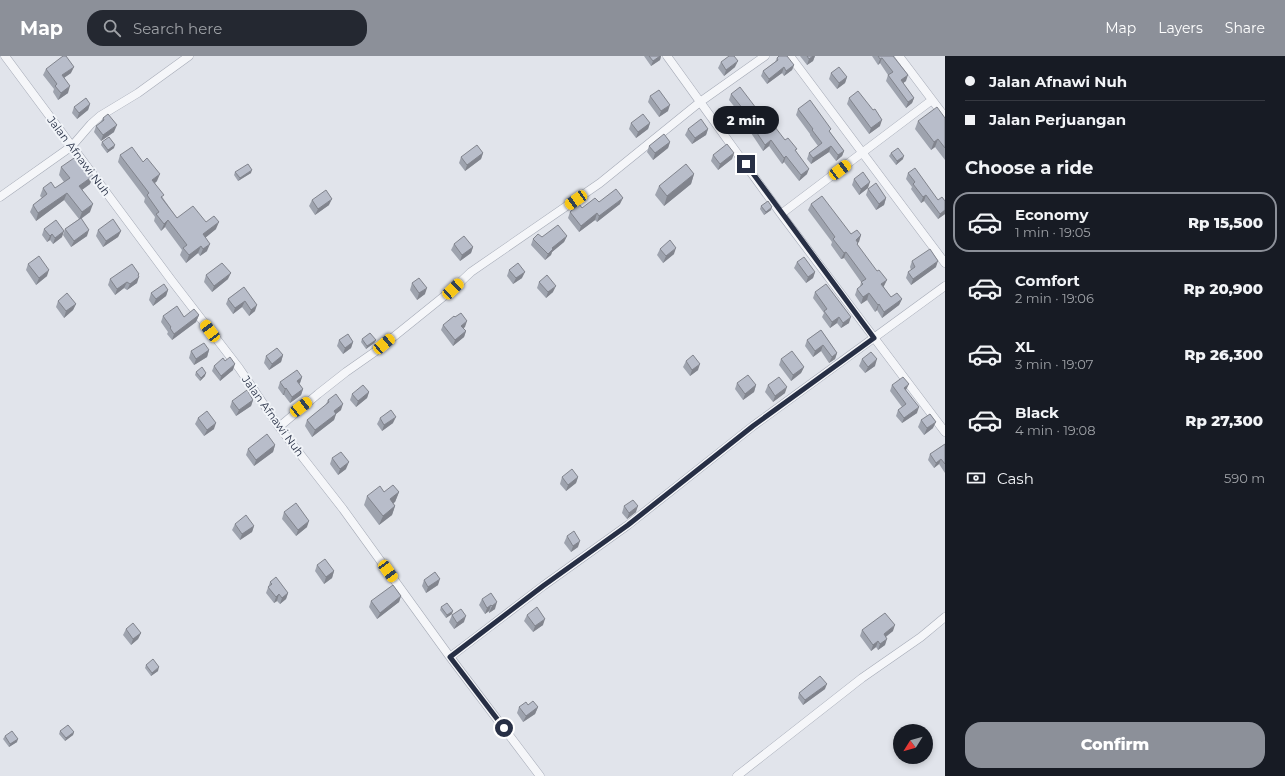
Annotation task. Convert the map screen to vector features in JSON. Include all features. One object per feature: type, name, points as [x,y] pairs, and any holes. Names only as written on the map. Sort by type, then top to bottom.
[{"type":"street","name":"Jalan Afnawi Nuh","points":[[4,56],[239,368],[279,427],[343,509],[450,657],[540,776]]},
{"type":"street","points":[[0,197],[72,146],[100,116],[138,93],[189,56]]},
{"type":"street","points":[[667,56],[782,214],[945,432]]},
{"type":"street","points":[[279,427],[301,407],[376,351],[453,289],[471,272],[600,183],[700,102],[765,56]]},
{"type":"street","points":[[790,56],[945,263]]},
{"type":"street","points":[[899,56],[945,117]]},
{"type":"street","points":[[782,214],[932,100]]},
{"type":"street","points":[[450,657],[543,586],[628,525],[753,426],[945,286]]},
{"type":"street","points":[[736,776],[862,678],[921,637],[945,617]]},
{"type":"building","points":[[63,56],[66,56],[74,67],[62,75],[70,86],[61,93],[55,86],[57,84],[46,69]]},
{"type":"building","points":[[649,56],[660,56],[653,61]]},
{"type":"building","points":[[729,56],[734,56],[738,61],[726,70],[721,62]]},
{"type":"building","points":[[779,56],[787,56],[794,65],[786,71],[784,67],[769,79],[763,71],[778,60],[777,58]]},
{"type":"building","points":[[878,56],[893,56],[908,75],[901,80],[914,98],[908,102],[888,75],[893,72],[882,58],[880,59]]},
{"type":"building","points":[[839,67],[847,77],[839,83],[831,73]]},
{"type":"building","points":[[740,87],[772,129],[775,127],[785,140],[788,138],[797,149],[795,150],[809,169],[801,175],[786,156],[784,158],[771,140],[765,145],[753,127],[756,125],[731,94]]},
{"type":"building","points":[[659,90],[670,105],[661,111],[650,96]]},
{"type":"building","points":[[858,91],[873,110],[875,109],[882,120],[871,128],[849,98]]},
{"type":"building","points":[[86,98],[90,104],[79,113],[74,107]]},
{"type":"building","points":[[810,100],[831,129],[829,131],[844,151],[838,155],[831,146],[813,158],[809,153],[822,143],[798,109]]},
{"type":"building","points":[[937,107],[945,118],[945,148],[938,139],[934,142],[918,121]]},
{"type":"building","points":[[108,114],[117,125],[103,135],[96,126],[104,120],[103,118]]},
{"type":"building","points":[[643,114],[650,123],[638,132],[631,123]]},
{"type":"building","points":[[701,119],[708,129],[695,138],[688,129]]},
{"type":"building","points":[[664,134],[670,142],[655,153],[649,146]]},
{"type":"building","points":[[109,137],[115,145],[108,150],[102,142]]},
{"type":"building","points":[[727,144],[734,153],[720,164],[713,155]]},
{"type":"building","points":[[477,145],[483,153],[467,165],[461,157]]},
{"type":"building","points":[[132,147],[143,162],[147,158],[160,174],[152,180],[164,195],[161,197],[177,218],[193,206],[206,222],[214,216],[219,222],[203,234],[210,244],[203,249],[201,246],[189,255],[183,248],[187,245],[168,220],[164,224],[156,214],[159,212],[147,195],[149,193],[120,155]]},
{"type":"building","points":[[898,148],[904,156],[897,161],[891,153]]},
{"type":"building","points":[[77,156],[93,176],[79,186],[93,204],[82,212],[67,193],[38,213],[33,205],[47,194],[43,188],[51,182],[55,188],[70,178],[61,167]]},
{"type":"building","points":[[248,164],[252,170],[240,178],[235,172]]},
{"type":"building","points":[[686,164],[694,174],[667,196],[659,186]]},
{"type":"building","points":[[915,168],[938,200],[942,197],[945,201],[945,210],[940,214],[926,195],[923,197],[913,184],[915,182],[908,173]]},
{"type":"building","points":[[863,172],[870,182],[861,189],[854,179]]},
{"type":"building","points":[[876,183],[886,198],[879,204],[868,189]]},
{"type":"building","points":[[616,189],[623,198],[599,216],[597,213],[581,226],[570,212],[579,204],[582,208],[595,198],[599,202]]},
{"type":"building","points":[[326,190],[332,199],[318,209],[312,200]]},
{"type":"building","points":[[822,196],[851,234],[857,230],[861,235],[856,240],[858,243],[857,244],[877,271],[879,270],[887,280],[881,284],[891,297],[897,293],[902,299],[884,312],[869,293],[863,297],[857,289],[863,284],[861,282],[866,279],[846,252],[844,253],[833,239],[835,237],[811,204]]},
{"type":"building","points":[[768,201],[772,207],[766,212],[761,206]]},
{"type":"building","points":[[81,218],[89,230],[74,241],[65,229]]},
{"type":"building","points":[[113,219],[121,231],[106,241],[98,230]]},
{"type":"building","points":[[56,220],[64,231],[55,238],[52,234],[50,236],[44,229]]},
{"type":"building","points":[[558,225],[567,236],[552,248],[553,249],[548,254],[533,239],[538,234],[542,237]]},
{"type":"building","points":[[464,236],[473,247],[462,255],[454,244]]},
{"type":"building","points":[[670,240],[676,248],[666,256],[660,249]]},
{"type":"building","points":[[930,249],[938,261],[913,279],[908,272],[915,267],[912,261]]},
{"type":"building","points":[[39,256],[49,270],[39,278],[28,264]]},
{"type":"building","points":[[804,257],[815,272],[808,277],[797,262]]},
{"type":"building","points":[[222,263],[231,273],[214,286],[206,275]]},
{"type":"building","points":[[518,263],[525,272],[516,278],[509,270]]},
{"type":"building","points":[[132,264],[139,274],[139,277],[130,284],[127,282],[117,289],[110,279]]},
{"type":"building","points":[[547,275],[556,286],[548,292],[539,282]]},
{"type":"building","points":[[419,278],[427,288],[419,293],[412,283]]},
{"type":"building","points":[[164,284],[168,290],[156,299],[151,293]]},
{"type":"building","points":[[826,284],[851,317],[843,323],[839,317],[832,322],[824,311],[827,309],[815,292]]},
{"type":"building","points":[[244,287],[257,305],[251,310],[245,301],[235,308],[228,299]]},
{"type":"building","points":[[67,293],[76,304],[66,311],[58,301]]},
{"type":"building","points":[[177,306],[184,317],[194,309],[199,315],[174,334],[163,316]]},
{"type":"building","points":[[461,313],[467,321],[461,326],[466,331],[455,340],[443,325],[454,316],[455,317]]},
{"type":"building","points":[[821,330],[837,353],[832,357],[823,345],[815,351],[807,340]]},
{"type":"building","points":[[370,333],[376,340],[367,346],[362,339]]},
{"type":"building","points":[[348,334],[353,342],[345,348],[339,340]]},
{"type":"building","points":[[204,343],[209,350],[196,359],[191,351]]},
{"type":"building","points":[[277,348],[283,355],[272,364],[266,356]]},
{"type":"building","points":[[792,351],[804,367],[793,375],[781,359]]},
{"type":"building","points":[[871,352],[877,359],[868,367],[862,359]]},
{"type":"building","points":[[693,355],[700,364],[692,370],[686,361]]},
{"type":"building","points":[[230,357],[235,364],[221,376],[214,366],[223,358],[225,361]]},
{"type":"building","points":[[202,367],[206,373],[201,378],[196,372]]},
{"type":"building","points":[[297,370],[302,377],[297,381],[303,389],[292,397],[280,382]]},
{"type":"building","points":[[748,375],[756,385],[745,394],[737,383]]},
{"type":"building","points":[[779,377],[787,387],[775,396],[768,385]]},
{"type":"building","points":[[903,377],[909,384],[904,388],[919,407],[904,418],[898,410],[906,404],[892,385]]},
{"type":"building","points":[[363,385],[369,392],[358,401],[352,394]]},
{"type":"building","points":[[247,390],[253,400],[239,410],[232,401]]},
{"type":"building","points":[[336,394],[343,404],[334,411],[336,414],[315,430],[307,420],[329,402],[328,400]]},
{"type":"building","points":[[391,410],[396,417],[384,425],[380,418]]},
{"type":"building","points":[[207,411],[216,423],[207,430],[198,418]]},
{"type":"building","points":[[930,414],[936,422],[927,428],[921,420]]},
{"type":"building","points":[[267,434],[275,445],[256,460],[248,449]]},
{"type":"building","points":[[945,444],[945,464],[941,459],[936,463],[930,454]]},
{"type":"building","points":[[341,452],[349,462],[340,469],[332,458]]},
{"type":"building","points":[[572,469],[578,477],[568,485],[562,477]]},
{"type":"building","points":[[393,485],[399,492],[390,499],[395,506],[383,516],[367,496],[380,486],[384,492]]},
{"type":"building","points":[[633,500],[638,506],[629,513],[624,506]]},
{"type":"building","points":[[296,503],[309,521],[298,530],[284,512]]},
{"type":"building","points":[[246,515],[254,526],[242,534],[235,524]]},
{"type":"building","points":[[574,531],[580,541],[573,546],[567,536]]},
{"type":"building","points":[[325,559],[334,571],[326,577],[317,565]]},
{"type":"building","points":[[435,572],[440,579],[428,587],[424,580]]},
{"type":"building","points":[[276,577],[288,593],[282,598],[279,594],[276,597],[268,587],[272,584],[270,582]]},
{"type":"building","points":[[393,585],[401,596],[380,613],[371,601]]},
{"type":"building","points":[[491,593],[497,602],[487,608],[482,599]]},
{"type":"building","points":[[447,603],[453,611],[447,615],[441,607]]},
{"type":"building","points":[[537,607],[545,619],[535,626],[527,615]]},
{"type":"building","points":[[461,609],[466,616],[457,623],[452,615]]},
{"type":"building","points":[[885,613],[895,625],[884,634],[887,639],[880,644],[878,641],[873,645],[862,630]]},
{"type":"building","points":[[133,623],[141,633],[133,639],[126,629]]},
{"type":"building","points":[[153,659],[159,667],[152,673],[146,665]]},
{"type":"building","points":[[820,676],[827,684],[805,700],[799,693]]},
{"type":"building","points":[[533,701],[538,707],[526,716],[519,707],[526,702],[528,705]]},
{"type":"building","points":[[68,725],[74,732],[66,738],[60,731]]},
{"type":"building","points":[[12,731],[18,739],[10,744],[5,736]]},
{"type":"route","points":[[504,728],[450,657],[543,586],[628,525],[753,426],[874,338],[746,164]]}]
